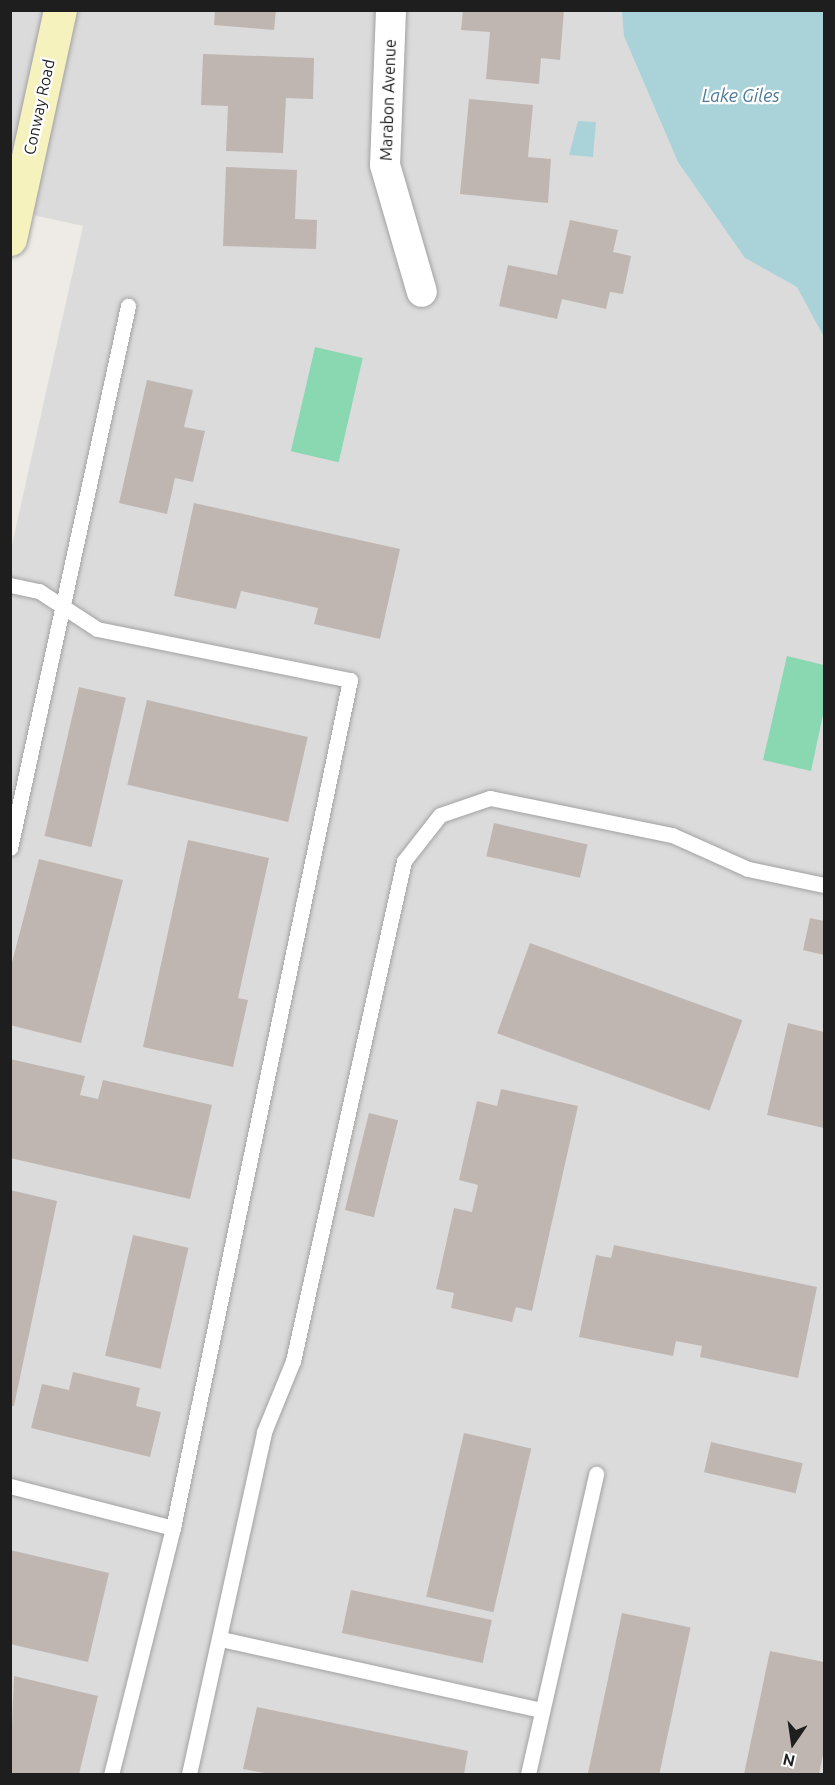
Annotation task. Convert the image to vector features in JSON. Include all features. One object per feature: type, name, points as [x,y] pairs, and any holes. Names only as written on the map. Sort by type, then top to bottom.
[{"type":"main road","name":"Conway Road","points":[[10,238],[18,172],[60,10]]},
{"type":"street","name":"Marabon Avenue","points":[[391,10],[385,165],[422,292]]},
{"type":"lane","points":[[10,848],[128,306]]},
{"type":"lane","points":[[10,585],[39,591],[97,629],[350,680],[173,1528],[111,1774]]},
{"type":"lane","points":[[189,1774],[221,1639],[264,1432],[293,1361],[404,861],[440,815],[489,798],[672,835],[748,869],[825,885]]},
{"type":"lane","points":[[528,1774],[596,1474]]},
{"type":"lane","points":[[10,1486],[173,1528]]},
{"type":"lane","points":[[221,1639],[542,1710]]},
{"type":"shaded area","points":[[11,11],[824,11],[824,1774],[11,1774],[10,554],[83,226],[11,210]]},
{"type":"green space","points":[[315,347],[363,358],[339,462],[291,451]]},
{"type":"green space","points":[[787,656],[824,665],[824,710],[811,771],[763,760]]},
{"type":"water","name":"Lake Giles","points":[[622,11],[824,11],[824,337],[797,287],[745,258],[678,162],[624,36]]},
{"type":"water","points":[[578,121],[596,122],[593,157],[569,155]]},
{"type":"building","points":[[215,10],[276,10],[274,30],[214,25]]},
{"type":"building","points":[[463,10],[564,10],[560,60],[541,58],[539,84],[486,79],[490,32],[461,30]]},
{"type":"building","points":[[203,54],[314,58],[313,99],[286,98],[283,153],[226,151],[228,106],[201,105]]},
{"type":"building","points":[[469,99],[533,105],[528,157],[551,159],[548,203],[460,194]]},
{"type":"building","points":[[226,167],[297,170],[295,219],[317,220],[316,249],[223,246]]},
{"type":"building","points":[[570,220],[618,230],[613,252],[631,256],[623,294],[610,292],[606,309],[562,299],[557,319],[499,306],[508,265],[557,275]]},
{"type":"building","points":[[147,380],[193,390],[184,427],[205,431],[193,482],[175,478],[167,514],[119,503]]},
{"type":"building","points":[[194,503],[400,549],[380,639],[314,624],[318,608],[241,591],[236,609],[174,596]]},
{"type":"building","points":[[79,687],[126,698],[91,847],[45,836]]},
{"type":"building","points":[[147,700],[308,737],[288,822],[127,785]]},
{"type":"building","points":[[494,823],[588,845],[580,878],[486,856]]},
{"type":"building","points":[[188,840],[269,858],[238,998],[248,1000],[233,1067],[143,1047]]},
{"type":"building","points":[[39,859],[123,880],[81,1043],[10,1025],[10,970]]},
{"type":"building","points":[[810,918],[824,921],[824,955],[803,950]]},
{"type":"building","points":[[530,943],[742,1020],[710,1111],[497,1033]]},
{"type":"building","points":[[788,1023],[824,1032],[824,1128],[767,1115]]},
{"type":"building","points":[[10,1059],[85,1076],[80,1095],[98,1099],[103,1080],[212,1105],[190,1199],[10,1158]]},
{"type":"building","points":[[501,1089],[578,1106],[532,1311],[516,1307],[512,1322],[451,1308],[454,1293],[436,1289],[454,1208],[472,1212],[478,1185],[459,1180],[477,1101],[497,1106]]},
{"type":"building","points":[[369,1113],[398,1120],[374,1217],[345,1210]]},
{"type":"building","points":[[10,1190],[57,1201],[14,1406],[10,1406]]},
{"type":"building","points":[[133,1235],[189,1248],[161,1369],[105,1356]]},
{"type":"building","points":[[614,1245],[817,1287],[798,1378],[700,1357],[702,1346],[676,1341],[673,1356],[579,1337],[596,1255],[611,1258]]},
{"type":"building","points":[[73,1372],[140,1388],[136,1406],[161,1412],[150,1457],[31,1428],[42,1384],[69,1390]]},
{"type":"building","points":[[464,1433],[531,1449],[493,1612],[426,1597]]},
{"type":"building","points":[[711,1442],[803,1463],[796,1493],[704,1472]]},
{"type":"building","points":[[10,1550],[109,1573],[88,1662],[10,1644]]},
{"type":"building","points":[[351,1590],[492,1620],[483,1663],[342,1633]]},
{"type":"building","points":[[622,1613],[690,1628],[659,1774],[588,1774]]},
{"type":"building","points":[[770,1651],[824,1662],[824,1750],[819,1774],[744,1774]]},
{"type":"building","points":[[14,1676],[98,1696],[79,1774],[10,1774]]},
{"type":"building","points":[[257,1707],[468,1751],[464,1774],[269,1774],[243,1769]]}]
